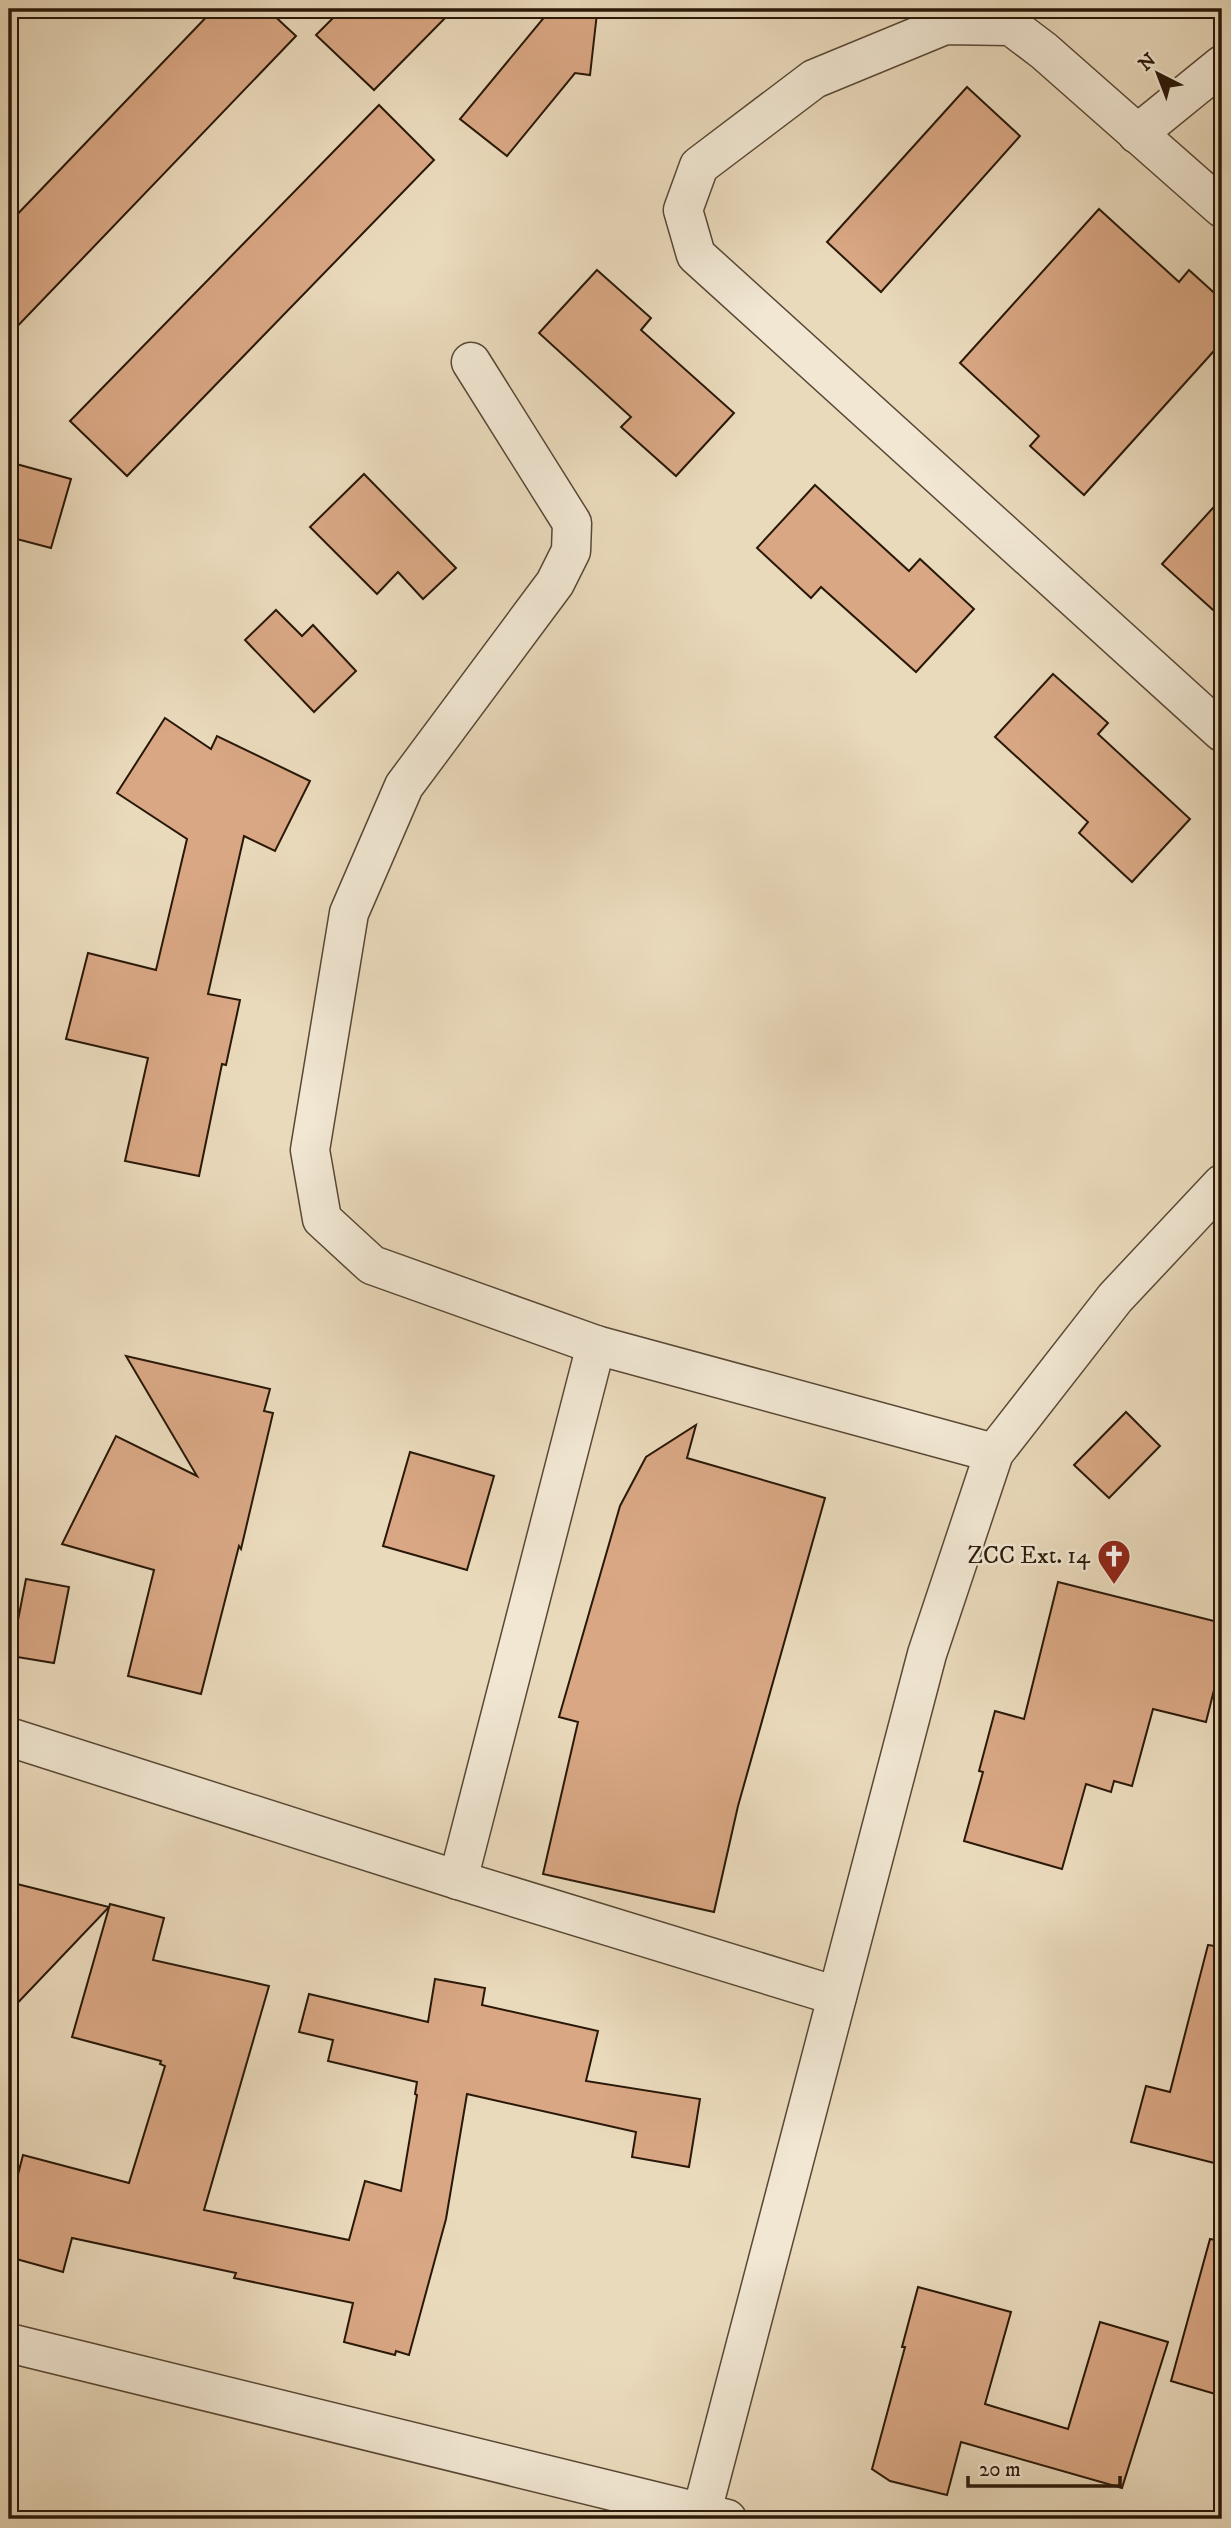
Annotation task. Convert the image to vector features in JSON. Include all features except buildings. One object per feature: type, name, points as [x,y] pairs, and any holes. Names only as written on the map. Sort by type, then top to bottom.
[{"type":"street","points":[[1222,208],[1044,51],[1011,26],[945,25],[814,79],[698,166],[683,209],[696,255],[1222,732]]},
{"type":"street","points":[[1137,134],[1222,65]]},
{"type":"street","points":[[471,362],[572,523],[571,551],[555,583],[404,786],[349,913],[310,1150],[322,1219],[372,1265],[596,1345],[994,1453]]},
{"type":"street","points":[[9,2343],[710,2517],[837,1996],[927,1654],[994,1453],[1115,1298],[1222,1184]]},
{"type":"street","points":[[458,1880],[596,1345]]},
{"type":"street","points":[[9,1737],[458,1880],[837,1996]]},
{"type":"place","name":"ZCC Ext. 14","points":[[1114,1586]]}]
